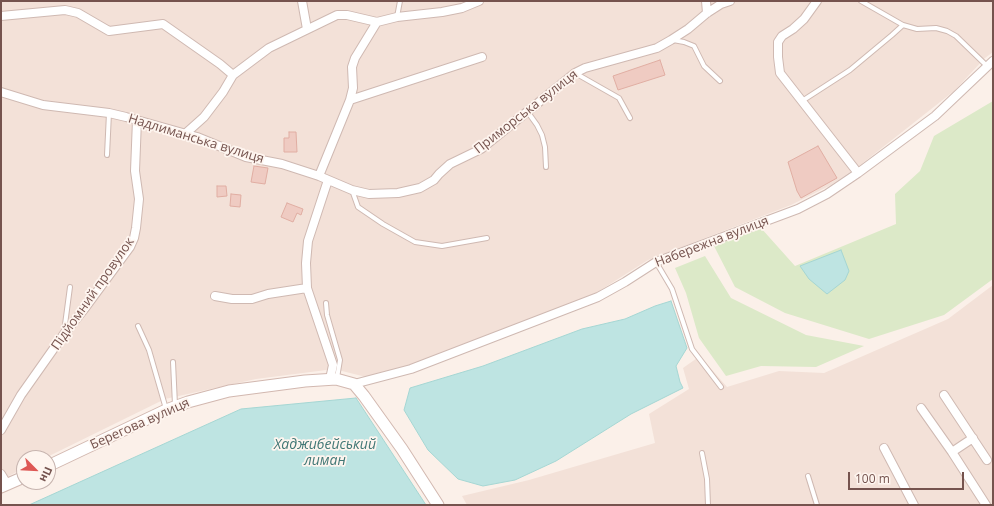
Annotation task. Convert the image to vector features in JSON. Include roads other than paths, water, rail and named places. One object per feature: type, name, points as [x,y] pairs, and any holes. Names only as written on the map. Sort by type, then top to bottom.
[{"type":"street","points":[[302,1],[307,29]]},
{"type":"street","points":[[185,134],[204,117],[223,92],[233,75],[269,48],[337,15],[342,14],[377,22],[397,17],[442,12],[462,8],[479,1]]},
{"type":"street","points":[[706,1],[707,13]]},
{"type":"street","name":"Приморська вулиця","points":[[319,176],[352,190],[370,194],[398,193],[420,188],[434,180],[450,164],[481,149],[575,72],[657,48],[671,40],[707,13],[721,4],[730,1]]},
{"type":"street","points":[[817,1],[804,19],[782,36],[778,42],[780,73],[801,102],[858,173]]},
{"type":"street","points":[[1,16],[65,10],[78,13],[110,31],[163,24],[220,64],[233,75]]},
{"type":"street","points":[[319,176],[350,100],[353,88],[352,67],[355,58],[377,22]]},
{"type":"street","points":[[350,100],[482,58]]},
{"type":"street","name":"Набережна вулиця","points":[[354,384],[411,369],[598,297],[656,262],[705,242],[798,209],[827,194],[858,173],[935,116],[990,63]]},
{"type":"street","name":"Надлиманська вулиця","points":[[1,92],[43,104],[109,113],[137,120],[196,137],[246,157],[282,164],[319,176]]},
{"type":"street","name":"Підйомний провулок","points":[[1,430],[21,395],[64,334],[130,247],[134,238],[139,198],[135,171],[137,120]]},
{"type":"street","points":[[328,180],[308,241],[306,288],[332,365],[333,379]]},
{"type":"street","points":[[215,296],[232,299],[252,299],[268,294],[306,288]]},
{"type":"street","name":"Берегова вулиця","points":[[56,462],[171,408],[205,397],[229,391],[305,381],[333,379],[354,384]]},
{"type":"street","points":[[354,384],[402,449],[438,505]]},
{"type":"street","points":[[944,395],[987,460]]},
{"type":"street","points":[[921,408],[952,452],[986,505]]},
{"type":"street","points":[[952,452],[973,438]]},
{"type":"street","points":[[884,448],[914,505]]},
{"type":"street","points":[[1,474],[4,486],[16,481]]},
{"type":"lane","points":[[397,17],[400,1]]},
{"type":"lane","points":[[861,1],[903,25],[917,30],[936,28],[946,31],[956,36],[990,63]]},
{"type":"lane","points":[[801,102],[850,70],[903,25]]},
{"type":"lane","points":[[671,40],[684,42],[694,46],[704,66],[720,81]]},
{"type":"lane","points":[[575,72],[618,98],[630,118]]},
{"type":"lane","points":[[527,111],[542,135],[545,147],[546,167]]},
{"type":"lane","points":[[107,155],[109,113]]},
{"type":"lane","points":[[352,190],[358,207],[383,224],[415,242],[442,246],[487,238]]},
{"type":"lane","points":[[656,262],[672,289],[692,349],[721,387]]},
{"type":"lane","points":[[64,334],[70,287]]},
{"type":"lane","points":[[326,302],[327,315],[340,360],[333,379]]},
{"type":"lane","points":[[138,326],[149,350],[171,408]]},
{"type":"lane","points":[[171,408],[173,362]]},
{"type":"lane","points":[[702,453],[707,479],[708,505]]},
{"type":"lane","points":[[808,476],[818,505]]},
{"type":"water","points":[[841,250],[849,271],[845,280],[827,294],[809,279],[800,266]]},
{"type":"water","points":[[671,301],[687,348],[676,366],[683,388],[631,414],[556,461],[515,480],[483,486],[458,479],[428,450],[404,410],[410,388],[483,366],[582,329],[625,319]]},
{"type":"water","name":"Хаджибейський лиман","points":[[356,398],[426,505],[29,505],[241,409]]}]
